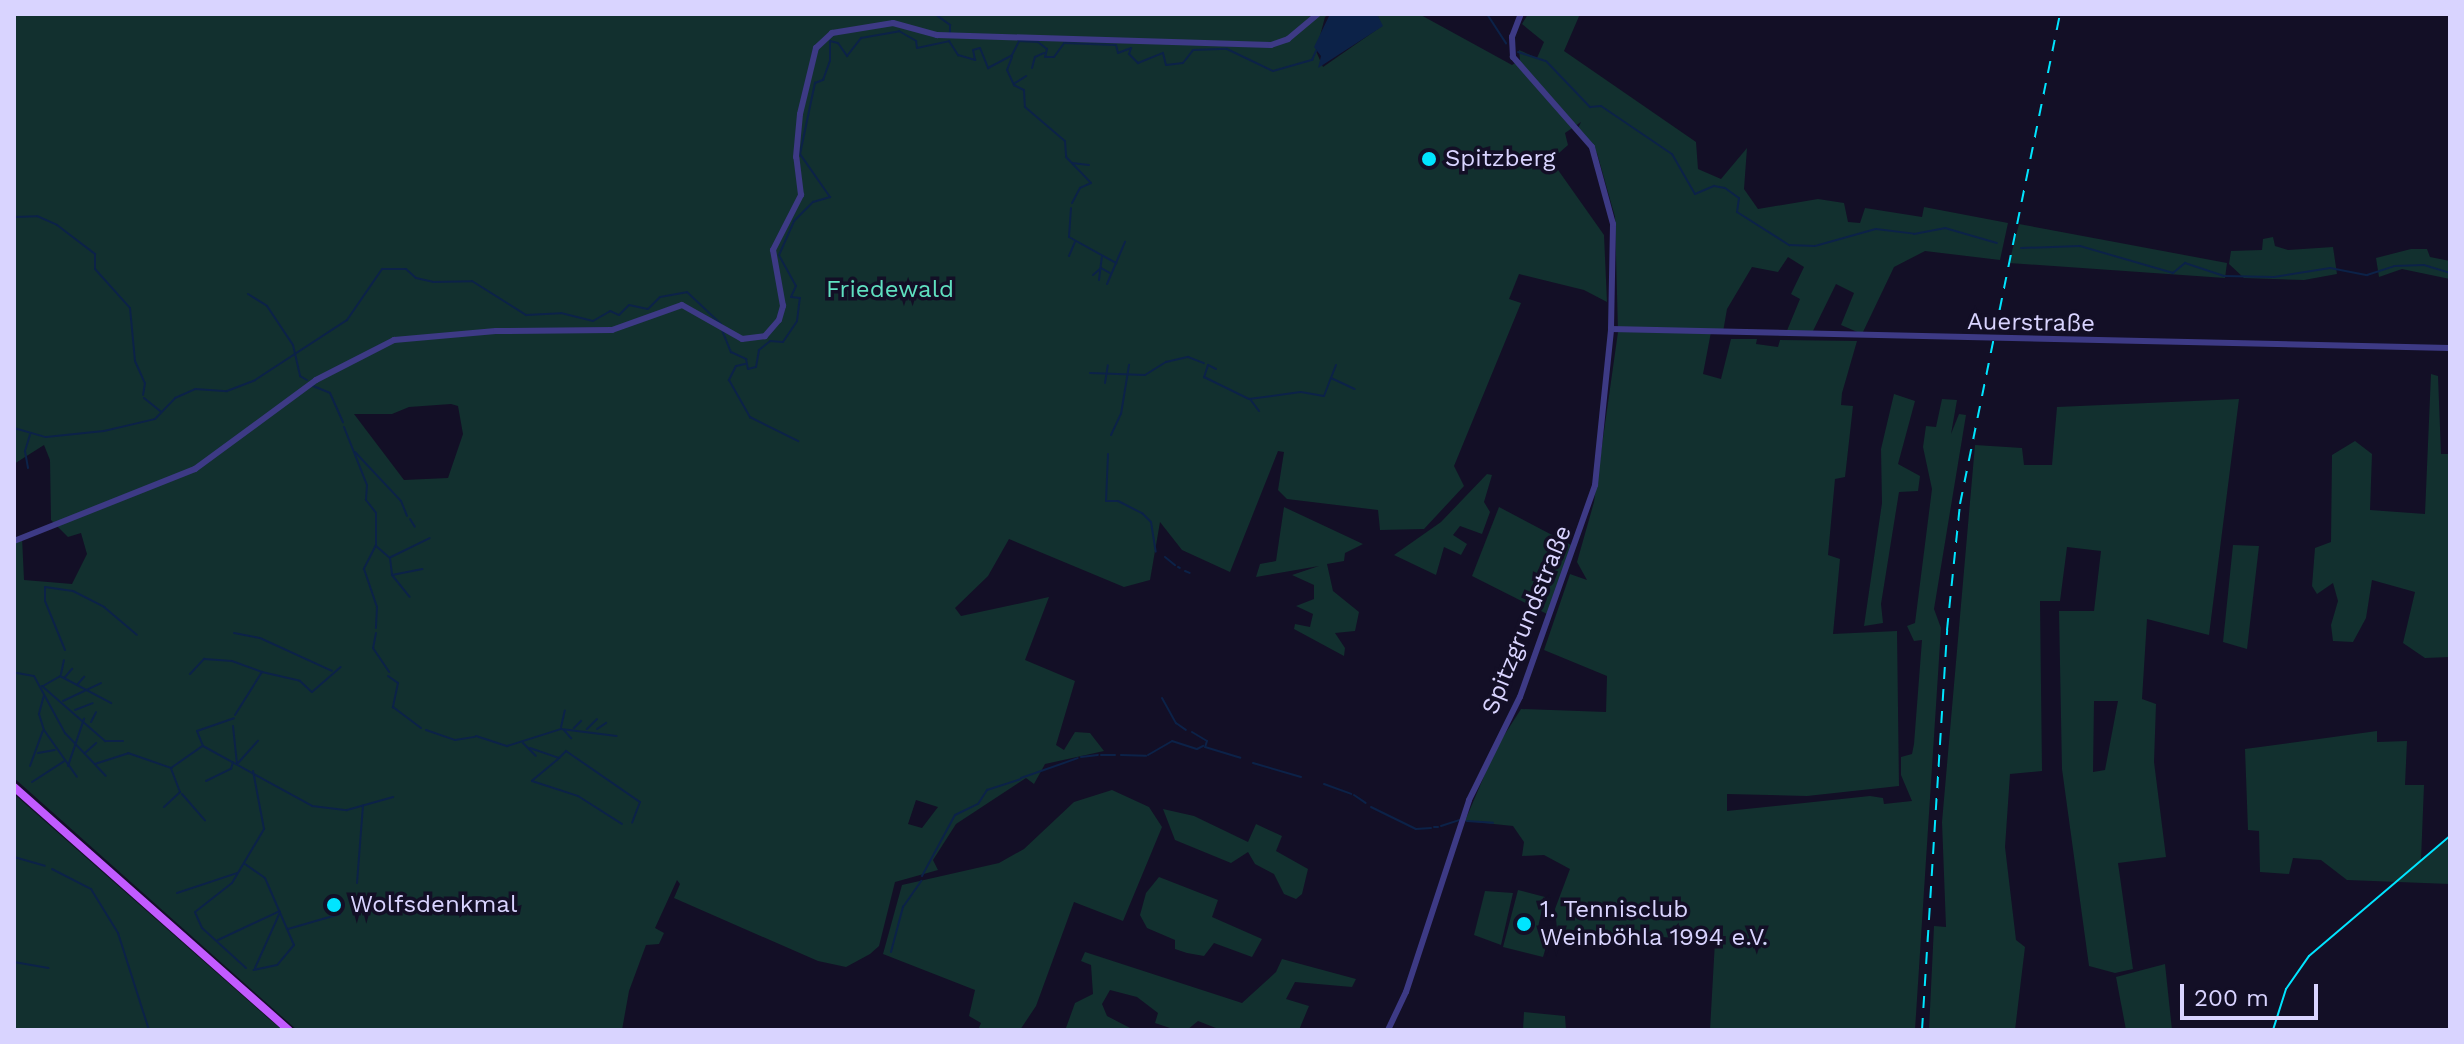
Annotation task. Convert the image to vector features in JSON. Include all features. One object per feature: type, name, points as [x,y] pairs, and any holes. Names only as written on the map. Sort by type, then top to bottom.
[{"type":"main road","points":[[14,787],[289,1030]]},
{"type":"street","points":[[17,540],[66,524],[195,469],[316,380],[383,343],[464,332],[612,330],[664,308],[690,307],[742,339],[758,339],[781,315],[773,250],[800,199],[799,122],[814,54],[828,35],[888,23],[937,35],[1271,45],[1288,39],[1318,14]]},
{"type":"street","name":"Spitzgrundstraße","points":[[1388,1030],[1401,1004],[1469,800],[1517,705],[1591,506],[1611,329],[1613,224],[1597,157],[1513,57],[1512,37],[1521,14]]},
{"type":"street","name":"Auerstraße","points":[[1611,329],[2450,348]]},
{"type":"green space","name":"Friedewald","points":[[14,14],[1330,14],[1325,17],[1316,51],[1323,67],[1382,26],[1377,14],[1419,14],[1512,65],[1520,60],[1519,50],[1537,58],[1544,42],[1522,24],[1528,14],[1580,14],[1564,51],[1696,142],[1698,169],[1721,179],[1747,148],[1744,189],[1758,209],[1818,199],[1844,203],[1848,222],[1860,223],[1865,208],[1922,217],[1924,207],[2008,223],[2000,260],[1925,251],[1894,267],[1862,334],[1841,325],[1854,293],[1836,284],[1811,335],[1786,333],[1800,299],[1791,294],[1804,267],[1788,257],[1778,272],[1752,267],[1727,309],[1723,332],[1711,332],[1703,374],[1721,379],[1731,339],[1757,339],[1756,344],[1778,347],[1780,340],[1857,341],[1842,393],[1841,405],[1853,406],[1845,477],[1835,479],[1828,555],[1840,559],[1833,634],[1897,631],[1899,786],[1807,796],[1727,794],[1727,811],[1870,796],[1883,798],[1884,804],[1912,801],[1901,775],[1901,757],[1912,754],[1914,744],[1922,640],[1914,641],[1907,626],[1915,623],[1932,489],[1923,447],[1926,426],[1936,427],[1942,399],[1957,400],[1951,434],[1959,414],[1966,415],[1934,609],[1941,628],[1915,1030],[1710,1030],[1715,941],[1557,929],[1555,909],[1570,869],[1544,855],[1522,856],[1524,842],[1513,826],[1465,821],[1496,748],[1521,709],[1606,712],[1607,676],[1544,650],[1570,574],[1587,580],[1577,562],[1594,502],[1618,332],[1615,217],[1597,153],[1578,128],[1581,122],[1565,133],[1568,145],[1551,160],[1604,235],[1607,302],[1584,290],[1519,274],[1509,299],[1521,303],[1454,466],[1464,486],[1424,529],[1380,530],[1378,510],[1287,499],[1278,490],[1284,452],[1278,451],[1230,572],[1182,550],[1160,522],[1150,580],[1124,587],[1009,539],[988,576],[955,608],[961,616],[1049,597],[1025,660],[1075,681],[1056,745],[1064,750],[1075,732],[1090,733],[1104,751],[1045,764],[1034,784],[1026,778],[956,824],[933,860],[938,870],[895,882],[879,946],[846,967],[818,961],[674,898],[680,884],[677,880],[655,928],[664,933],[659,944],[646,945],[629,991],[622,1030],[297,1030],[14,778],[14,539],[22,537],[24,580],[72,584],[87,554],[81,533],[68,537],[51,520],[50,460],[44,445],[14,464]],"holes":[[[458,406],[463,434],[448,478],[404,480],[354,414],[392,414],[409,407]],[[916,800],[938,807],[922,828],[908,824]]]},
{"type":"green space","points":[[2019,224],[2227,263],[2225,278],[2009,263]]},
{"type":"green space","points":[[2273,237],[2275,246],[2288,250],[2333,247],[2337,274],[2304,280],[2244,278],[2229,264],[2231,251],[2262,250],[2263,239]]},
{"type":"green space","points":[[2411,249],[2427,249],[2430,257],[2450,261],[2450,279],[2402,269],[2379,277],[2376,258]]},
{"type":"green space","points":[[2431,374],[2438,376],[2441,454],[2450,454],[2450,657],[2425,658],[2403,643],[2415,592],[2372,580],[2366,618],[2353,642],[2333,641],[2331,625],[2338,601],[2333,583],[2317,594],[2312,586],[2315,548],[2331,542],[2332,455],[2355,441],[2372,454],[2370,510],[2425,514]]},
{"type":"green space","points":[[1894,394],[1915,401],[1898,464],[1920,476],[1918,491],[1899,492],[1881,604],[1883,623],[1864,626],[1882,503],[1881,449]]},
{"type":"green space","points":[[2239,399],[2209,635],[2147,619],[2142,699],[2156,704],[2154,762],[2166,857],[2118,863],[2133,969],[2115,973],[2089,966],[2062,769],[2059,611],[2094,611],[2101,551],[2067,547],[2060,601],[2040,601],[2042,771],[2010,774],[2005,847],[2016,940],[2025,947],[2015,1030],[1929,1030],[1934,926],[1946,927],[1942,822],[1975,445],[2022,448],[2024,465],[2052,465],[2057,407]],"holes":[[[2094,701],[2118,701],[2105,770],[2093,772]]]},
{"type":"green space","points":[[1487,474],[1492,475],[1484,502],[1490,512],[1482,534],[1460,526],[1453,535],[1467,544],[1461,555],[1444,547],[1436,575],[1394,555],[1441,522]]},
{"type":"green space","points":[[1284,507],[1363,544],[1345,553],[1344,561],[1327,564],[1333,591],[1359,612],[1355,631],[1335,633],[1345,648],[1344,656],[1294,629],[1295,624],[1310,627],[1313,614],[1296,606],[1314,599],[1314,585],[1292,575],[1319,566],[1256,577],[1260,564],[1276,561]]},
{"type":"green space","points":[[1499,507],[1573,546],[1547,614],[1472,576]]},
{"type":"green space","points":[[2233,545],[2259,546],[2247,649],[2223,642]]},
{"type":"green space","points":[[2377,731],[2377,742],[2407,741],[2405,785],[2424,785],[2421,860],[2450,838],[2450,884],[2347,880],[2321,860],[2293,858],[2289,874],[2260,872],[2259,831],[2248,830],[2245,749]]},
{"type":"green space","points":[[1112,790],[1149,807],[1162,827],[1123,921],[1074,902],[1036,1006],[1020,1030],[978,1030],[981,1023],[969,1016],[975,990],[883,954],[902,885],[999,863],[1024,849],[1074,802]]},
{"type":"green space","points":[[14,794],[269,1019],[283,1030],[14,1030]]},
{"type":"green space","points":[[1163,809],[1194,816],[1248,842],[1256,824],[1282,836],[1276,851],[1308,869],[1302,894],[1296,899],[1284,894],[1274,874],[1255,864],[1248,852],[1231,863],[1175,840]]},
{"type":"green space","points":[[1159,877],[1218,900],[1212,917],[1262,939],[1252,957],[1214,943],[1204,956],[1187,953],[1175,949],[1175,940],[1147,928],[1140,915],[1146,893]]},
{"type":"green space","name":"1. Tennisclub Weinböhla 1994 e.V.","points":[[1518,890],[1545,897],[1538,927],[1550,933],[1543,957],[1503,947]]},
{"type":"green space","points":[[1485,891],[1513,893],[1501,945],[1474,935]]},
{"type":"green space","points":[[1085,952],[1242,1003],[1276,972],[1282,959],[1356,979],[1352,987],[1295,982],[1286,999],[1309,1006],[1299,1030],[1221,1030],[1198,1021],[1187,1030],[1176,1030],[1155,1023],[1158,1013],[1137,997],[1110,990],[1102,1004],[1107,1016],[1134,1030],[1052,1030],[1066,1028],[1075,1003],[1093,994],[1091,965],[1081,961]]},
{"type":"green space","points":[[2165,964],[2172,1030],[2126,1030],[2116,977]]},
{"type":"green space","points":[[1524,1012],[1565,1016],[1566,1030],[1523,1030]]},
{"type":"water","points":[[1330,14],[1377,14],[1383,26],[1318,68],[1321,56],[1314,47]]},
{"type":"waterway","points":[[935,14],[950,25],[950,32]]},
{"type":"waterway","points":[[1487,14],[1506,43]]},
{"type":"waterway","points":[[722,330],[731,352],[746,359],[748,369],[756,367],[759,350],[770,341],[783,342],[797,321],[800,298],[791,297],[796,286],[779,255],[794,221],[813,202],[830,197],[800,154],[815,83],[823,80],[830,61],[830,41],[838,43],[847,56],[861,38],[899,31],[916,41],[917,48],[949,41],[958,55],[975,60],[973,50],[980,48],[988,68],[1012,55],[1019,41],[1038,42],[1047,49],[1045,57],[1054,57],[1064,43],[1116,45],[1118,53],[1131,48],[1129,54],[1138,63],[1163,53],[1166,65],[1183,63],[1193,50],[1227,49],[1273,71],[1312,60],[1316,51]]},
{"type":"waterway","points":[[1518,52],[1546,61],[1590,107],[1601,106],[1672,154],[1695,194],[1714,186],[1725,188],[1739,198],[1737,212],[1789,245],[1815,246],[1876,229],[1914,234],[1945,228],[1997,243]]},
{"type":"waterway","points":[[1032,68],[1035,57],[1044,53]]},
{"type":"waterway","points":[[1012,57],[1007,70],[1014,85],[1024,90],[1025,107],[1065,141],[1066,157],[1091,183],[1080,188],[1072,203]]},
{"type":"waterway","points":[[1015,83],[1026,76]]},
{"type":"waterway","points":[[1072,163],[1089,165]]},
{"type":"waterway","points":[[1071,208],[1069,237],[1116,263]]},
{"type":"waterway","points":[[14,217],[37,216],[57,225],[95,254],[95,269],[130,308],[135,361],[145,383],[143,395]]},
{"type":"waterway","points":[[1069,256],[1075,242]]},
{"type":"waterway","points":[[1107,284],[1125,242]]},
{"type":"waterway","points":[[2021,248],[2080,246],[2173,273],[2185,263],[2224,276],[2274,277],[2330,268],[2367,275],[2394,266],[2424,265],[2450,273]]},
{"type":"waterway","points":[[1099,280],[1102,257]]},
{"type":"waterway","points":[[1093,275],[1101,268],[1110,273]]},
{"type":"waterway","points":[[14,428],[46,437],[104,431],[155,419],[175,398],[195,389],[227,391],[255,380],[347,320],[382,269],[406,269],[416,278],[433,282],[472,281],[526,315],[561,313],[593,321],[610,311],[619,315],[629,305],[648,309],[660,297],[687,292],[721,324]]},
{"type":"waterway","points":[[248,294],[267,306],[293,345],[300,376],[307,380]]},
{"type":"waterway","points":[[1090,373],[1145,375],[1166,362],[1188,357],[1204,363]]},
{"type":"waterway","points":[[745,364],[736,366],[729,380],[750,417],[798,441]]},
{"type":"waterway","points":[[1105,383],[1108,365]]},
{"type":"waterway","points":[[1111,435],[1121,414],[1129,365]]},
{"type":"waterway","points":[[1216,369],[1208,365],[1204,377],[1249,399],[1301,392],[1324,396],[1331,378],[1355,389]]},
{"type":"waterway","points":[[1331,378],[1336,365]]},
{"type":"waterway","points":[[313,386],[330,393],[343,422]]},
{"type":"waterway","points":[[144,398],[161,412]]},
{"type":"waterway","points":[[1250,399],[1259,411]]},
{"type":"waterway","points":[[344,427],[367,485],[366,500],[376,513],[376,545],[364,569],[377,607],[376,628]]},
{"type":"waterway","points":[[28,468],[25,451],[30,435]]},
{"type":"waterway","points":[[355,452],[401,501],[407,516]]},
{"type":"waterway","points":[[1108,454],[1106,501],[1118,501],[1143,514],[1151,522],[1156,552]]},
{"type":"waterway","points":[[410,519],[415,527]]},
{"type":"waterway","points":[[391,557],[430,538]]},
{"type":"waterway","points":[[376,546],[390,558],[392,575],[410,597]]},
{"type":"waterway","points":[[1165,557],[1175,565]]},
{"type":"waterway","points":[[392,575],[422,569]]},
{"type":"waterway","points":[[1185,571],[1190,573]]},
{"type":"waterway","points":[[65,650],[45,601],[45,587],[73,591],[104,607],[137,635]]},
{"type":"waterway","points":[[234,633],[260,638],[332,671]]},
{"type":"waterway","points":[[376,633],[373,648],[389,672]]},
{"type":"waterway","points":[[190,674],[204,659],[232,661],[262,672]]},
{"type":"waterway","points":[[61,674],[64,660]]},
{"type":"waterway","points":[[235,715],[262,672],[300,681],[312,692],[341,667]]},
{"type":"waterway","points":[[65,677],[72,669]]},
{"type":"waterway","points":[[17,673],[34,676],[65,733],[106,776]]},
{"type":"waterway","points":[[43,686],[60,676],[111,703]]},
{"type":"waterway","points":[[388,676],[398,683],[393,707],[421,728]]},
{"type":"waterway","points":[[77,685],[84,677]]},
{"type":"waterway","points":[[63,701],[101,683]]},
{"type":"waterway","points":[[42,686],[105,741],[123,741]]},
{"type":"waterway","points":[[44,695],[39,714],[44,730],[77,777]]},
{"type":"waterway","points":[[1162,698],[1176,723],[1186,730]]},
{"type":"waterway","points":[[75,710],[93,703]]},
{"type":"waterway","points":[[561,727],[565,710]]},
{"type":"waterway","points":[[91,722],[96,712]]},
{"type":"waterway","points":[[95,764],[128,753],[171,768],[203,746],[197,731],[234,718]]},
{"type":"waterway","points":[[68,766],[84,719]]},
{"type":"waterway","points":[[587,729],[597,719]]},
{"type":"waterway","points":[[574,728],[581,721]]},
{"type":"waterway","points":[[597,729],[606,723]]},
{"type":"waterway","points":[[233,726],[237,763]]},
{"type":"waterway","points":[[476,736],[507,746],[561,729],[617,736]]},
{"type":"waterway","points":[[426,730],[455,740],[475,737]]},
{"type":"waterway","points":[[564,730],[571,738]]},
{"type":"waterway","points":[[30,766],[43,731]]},
{"type":"waterway","points":[[1192,732],[1207,741],[1205,747],[1240,758]]},
{"type":"waterway","points":[[238,763],[258,741]]},
{"type":"waterway","points":[[1148,755],[1172,741],[1197,749],[1203,746]]},
{"type":"waterway","points":[[85,753],[96,743]]},
{"type":"waterway","points":[[523,743],[536,756]]},
{"type":"waterway","points":[[203,746],[312,806],[347,810],[393,797]]},
{"type":"waterway","points":[[530,748],[559,758],[566,751],[640,802],[632,823]]},
{"type":"waterway","points":[[38,753],[55,750]]},
{"type":"waterway","points":[[1081,757],[1098,755]]},
{"type":"waterway","points":[[1101,755],[1115,755]]},
{"type":"waterway","points":[[1121,755],[1146,756]]},
{"type":"waterway","points":[[1021,778],[1078,758]]},
{"type":"waterway","points":[[558,759],[532,781],[578,796],[622,824]]},
{"type":"waterway","points":[[32,782],[64,761]]},
{"type":"waterway","points":[[206,781],[231,769],[233,762]]},
{"type":"waterway","points":[[1253,763],[1301,777]]},
{"type":"waterway","points":[[164,807],[180,792],[171,769]]},
{"type":"waterway","points":[[246,968],[202,928],[195,912],[232,883],[264,829],[253,771]]},
{"type":"waterway","points":[[922,876],[955,815],[978,804],[987,790],[1020,779]]},
{"type":"waterway","points":[[1324,784],[1351,794]]},
{"type":"waterway","points":[[182,794],[205,820]]},
{"type":"waterway","points":[[1354,795],[1366,803]]},
{"type":"waterway","points":[[357,883],[363,805]]},
{"type":"waterway","points":[[1371,807],[1416,829],[1431,828]]},
{"type":"waterway","points":[[1441,826],[1459,820]]},
{"type":"waterway","points":[[1467,821],[1493,823]]},
{"type":"waterway","points":[[14,857],[45,866]]},
{"type":"waterway","points":[[245,864],[265,878],[294,945],[277,965],[254,970]]},
{"type":"waterway","points":[[52,869],[91,889],[118,933],[149,1030]]},
{"type":"waterway","points":[[177,893],[237,873]]},
{"type":"waterway","points":[[891,952],[903,907],[921,881]]},
{"type":"waterway","points":[[218,940],[280,911]]},
{"type":"waterway","points":[[255,968],[280,912]]},
{"type":"waterway","points":[[288,929],[340,914]]},
{"type":"waterway","points":[[14,962],[48,968]]},
{"type":"tram line","points":[[2273,1030],[2286,989],[2309,956],[2450,836]]},
{"type":"railway","points":[[1922,1030],[1947,630],[1960,504],[2060,14]]},
{"type":"place","name":"Spitzberg","points":[[1429,159]]},
{"type":"place","name":"Wolfsdenkmal","points":[[334,905]]},
{"type":"place","name":"1. Tennisclub Weinböhla 1994 e.V.","points":[[1524,924]]}]
